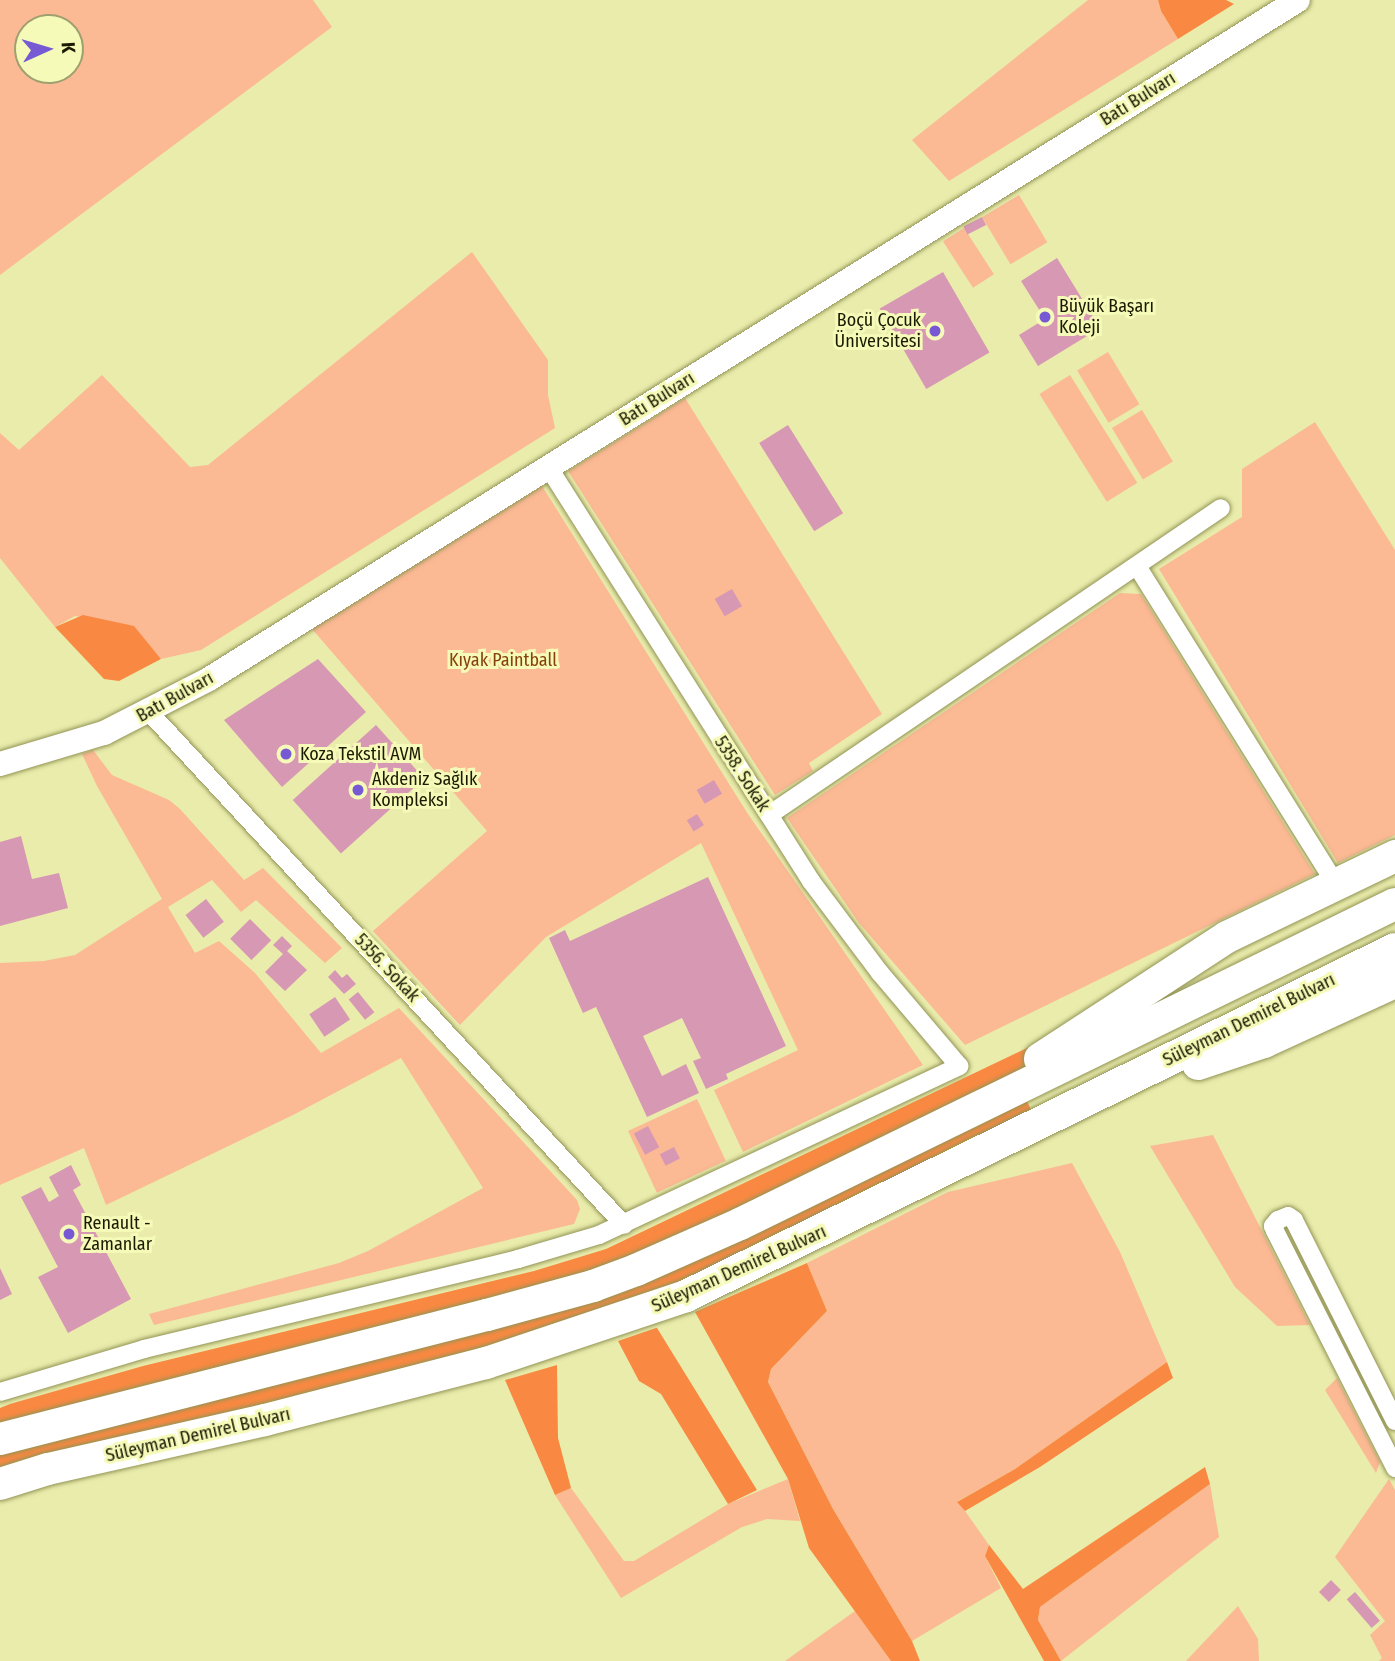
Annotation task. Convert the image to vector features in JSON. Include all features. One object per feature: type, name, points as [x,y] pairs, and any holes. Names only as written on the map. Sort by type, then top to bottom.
[{"type":"highway","points":[[924,1134],[1227,937],[1395,856]]},
{"type":"highway","points":[[0,1439],[593,1286],[684,1250],[1395,904]]},
{"type":"highway","name":"Süleyman Demirel Bulvarı","points":[[0,1484],[48,1469],[265,1420],[486,1363],[645,1311],[747,1268],[1395,949]]},
{"type":"highway","points":[[1096,1096],[1264,1042],[1395,982]]},
{"type":"street","name":"Batı Bulvarı","points":[[0,747],[106,716],[166,686],[1265,0]]},
{"type":"street","name":"Batı Bulvarı","points":[[0,764],[104,733],[209,679],[1298,0]]},
{"type":"street","name":"5358. Sokak","points":[[548,467],[769,816],[844,927],[958,1066],[624,1225]]},
{"type":"street","points":[[769,816],[1221,508]]},
{"type":"street","points":[[1137,566],[1336,884]]},
{"type":"street","name":"5356. Sokak","points":[[149,712],[624,1225]]},
{"type":"street","points":[[1395,1421],[1294,1220],[1288,1216],[1278,1220],[1273,1226],[1275,1231],[1395,1468]]},
{"type":"street","points":[[0,1392],[231,1326],[519,1259],[624,1225]]},
{"type":"green space","points":[[0,0],[313,0],[332,27],[0,275]]},
{"type":"green space","points":[[1088,0],[1158,0],[1161,11],[1178,39],[949,181],[912,140]]},
{"type":"green space","points":[[1019,195],[1047,242],[1010,264],[982,217]]},
{"type":"green space","points":[[964,228],[994,274],[973,288],[943,242]]},
{"type":"green space","points":[[472,252],[548,360],[548,395],[555,428],[201,650],[161,659],[133,626],[75,616],[55,627],[0,558],[0,433],[19,450],[102,375],[190,467],[208,465]]},
{"type":"green space","points":[[1108,352],[1139,404],[1109,423],[1077,371]]},
{"type":"green space","points":[[1070,375],[1137,483],[1107,502],[1039,394]]},
{"type":"green space","points":[[685,398],[882,714],[809,763],[813,771],[775,795],[568,471]]},
{"type":"green space","points":[[1142,410],[1173,461],[1143,479],[1112,428]]},
{"type":"green space","points":[[1315,422],[1395,550],[1395,835],[1338,863],[1159,569],[1242,517],[1242,469]]},
{"type":"green space","name":"Kıyak Paintball","points":[[542,486],[748,814],[923,1065],[743,1152],[714,1090],[798,1050],[701,843],[546,937],[460,1025],[373,931],[487,831],[312,629]]},
{"type":"green space","points":[[1120,593],[1141,594],[1315,874],[965,1045],[859,923],[787,818]]},
{"type":"green space","points":[[93,750],[112,775],[169,800],[180,809],[244,880],[263,868],[342,948],[325,963],[256,900],[241,912],[212,880],[168,907],[195,953],[219,941],[255,973],[321,1053],[399,1008],[577,1200],[580,1209],[574,1224],[154,1325],[149,1314],[339,1263],[368,1251],[483,1188],[401,1058],[293,1115],[106,1205],[84,1148],[0,1185],[0,963],[44,961],[75,955],[162,899],[97,786],[82,754]]},
{"type":"green space","points":[[697,1099],[726,1161],[657,1193],[628,1131]]},
{"type":"green space","points":[[1213,1135],[1310,1325],[1277,1326],[1235,1287],[1150,1146]]},
{"type":"green space","points":[[1072,1163],[1120,1252],[1167,1362],[1015,1469],[958,1501],[989,1545],[985,1556],[1001,1588],[912,1641],[833,1509],[768,1382],[771,1369],[827,1311],[807,1263],[948,1192]]},
{"type":"green space","points":[[1337,1378],[1380,1462],[1376,1473],[1325,1390]]},
{"type":"green space","points":[[788,1479],[800,1521],[767,1519],[742,1527],[621,1598],[555,1495],[571,1488],[624,1561],[634,1561],[728,1504]]},
{"type":"green space","points":[[1389,1479],[1395,1490],[1395,1661],[1379,1661],[1382,1658],[1370,1635],[1385,1621],[1335,1557]]},
{"type":"green space","points":[[1210,1484],[1219,1537],[1061,1661],[1038,1620],[1040,1607]]},
{"type":"green space","points":[[1238,1606],[1258,1639],[1259,1661],[1186,1661]]},
{"type":"green space","points":[[855,1611],[891,1661],[785,1661]]},
{"type":"shaded area","points":[[1158,0],[1226,0],[1234,4],[1178,39],[1161,11]]},
{"type":"shaded area","points":[[83,615],[134,626],[161,659],[119,681],[104,679],[55,627]]},
{"type":"shaded area","points":[[1138,995],[1028,1066],[680,1235],[613,1264],[555,1283],[0,1426],[0,1408],[10,1404],[143,1366],[534,1271],[606,1249]]},
{"type":"shaded area","points":[[1025,1097],[1033,1114],[752,1255],[563,1328],[0,1471],[0,1451],[466,1333]]},
{"type":"shaded area","points":[[807,1263],[827,1311],[771,1369],[768,1382],[833,1509],[912,1641],[920,1661],[891,1661],[809,1548],[788,1479],[695,1312]]},
{"type":"shaded area","points":[[657,1328],[757,1490],[728,1504],[661,1394],[639,1381],[618,1341]]},
{"type":"shaded area","points":[[1167,1362],[1173,1378],[1040,1467],[965,1511],[957,1502],[1015,1469]]},
{"type":"shaded area","points":[[557,1365],[558,1438],[571,1488],[555,1495],[505,1380]]},
{"type":"shaded area","points":[[1205,1467],[1210,1484],[1040,1607],[1038,1620],[1061,1661],[1044,1661],[985,1556],[989,1545],[1023,1589]]},
{"type":"building","points":[[982,217],[986,225],[967,235],[963,227]]},
{"type":"building","points":[[1057,258],[1100,328],[1038,366],[1019,335],[1045,319],[1021,281]]},
{"type":"building","name":"Boçü Çocuk Üniversitesi","points":[[943,272],[990,353],[926,389],[880,308]]},
{"type":"building","points":[[788,425],[843,513],[814,531],[759,443]]},
{"type":"building","points":[[732,589],[742,606],[725,616],[715,599]]},
{"type":"building","name":"Koza Tekstil AVM","points":[[318,659],[366,712],[282,787],[224,720]]},
{"type":"building","name":"Akdeniz Sağlık Kompleksi","points":[[376,725],[424,779],[341,853],[293,800]]},
{"type":"building","points":[[714,780],[722,794],[705,804],[697,790]]},
{"type":"building","points":[[697,814],[704,825],[694,831],[687,820]]},
{"type":"building","points":[[21,836],[32,879],[59,873],[68,908],[0,926],[0,842]]},
{"type":"building","points":[[708,877],[786,1046],[726,1074],[728,1079],[706,1089],[693,1061],[701,1058],[682,1018],[643,1036],[662,1076],[686,1064],[699,1093],[647,1117],[596,1007],[583,1013],[549,938],[565,930],[570,941]]},
{"type":"building","points":[[206,899],[224,922],[203,938],[186,915]]},
{"type":"building","points":[[250,919],[271,940],[251,960],[230,939]]},
{"type":"building","points":[[282,936],[292,946],[287,951],[307,970],[285,991],[265,972],[283,954],[273,945]]},
{"type":"building","points":[[335,970],[342,978],[347,974],[356,984],[344,994],[328,977]]},
{"type":"building","points":[[358,992],[374,1012],[365,1020],[349,1000]]},
{"type":"building","points":[[335,997],[350,1019],[324,1037],[309,1014]]},
{"type":"building","points":[[648,1126],[659,1147],[645,1155],[634,1134]]},
{"type":"building","points":[[674,1147],[680,1159],[666,1166],[660,1154]]},
{"type":"building","name":"Renault - Zamanlar","points":[[71,1165],[81,1185],[73,1190],[131,1299],[68,1333],[38,1277],[58,1267],[21,1197],[41,1187],[49,1202],[59,1196],[49,1177]]},
{"type":"building","points":[[0,1268],[12,1294],[0,1300]]},
{"type":"building","points":[[1331,1580],[1341,1590],[1329,1602],[1319,1592]]},
{"type":"building","points":[[1355,1592],[1380,1621],[1372,1628],[1347,1599]]},
{"type":"place","name":"Büyük Başarı Koleji","points":[[1045,317]]},
{"type":"place","name":"Boçü Çocuk Üniversitesi","points":[[935,331]]},
{"type":"place","name":"Koza Tekstil AVM","points":[[286,754]]},
{"type":"place","name":"Akdeniz Sağlık Kompleksi","points":[[358,790]]},
{"type":"place","name":"Renault - Zamanlar","points":[[69,1234]]}]
